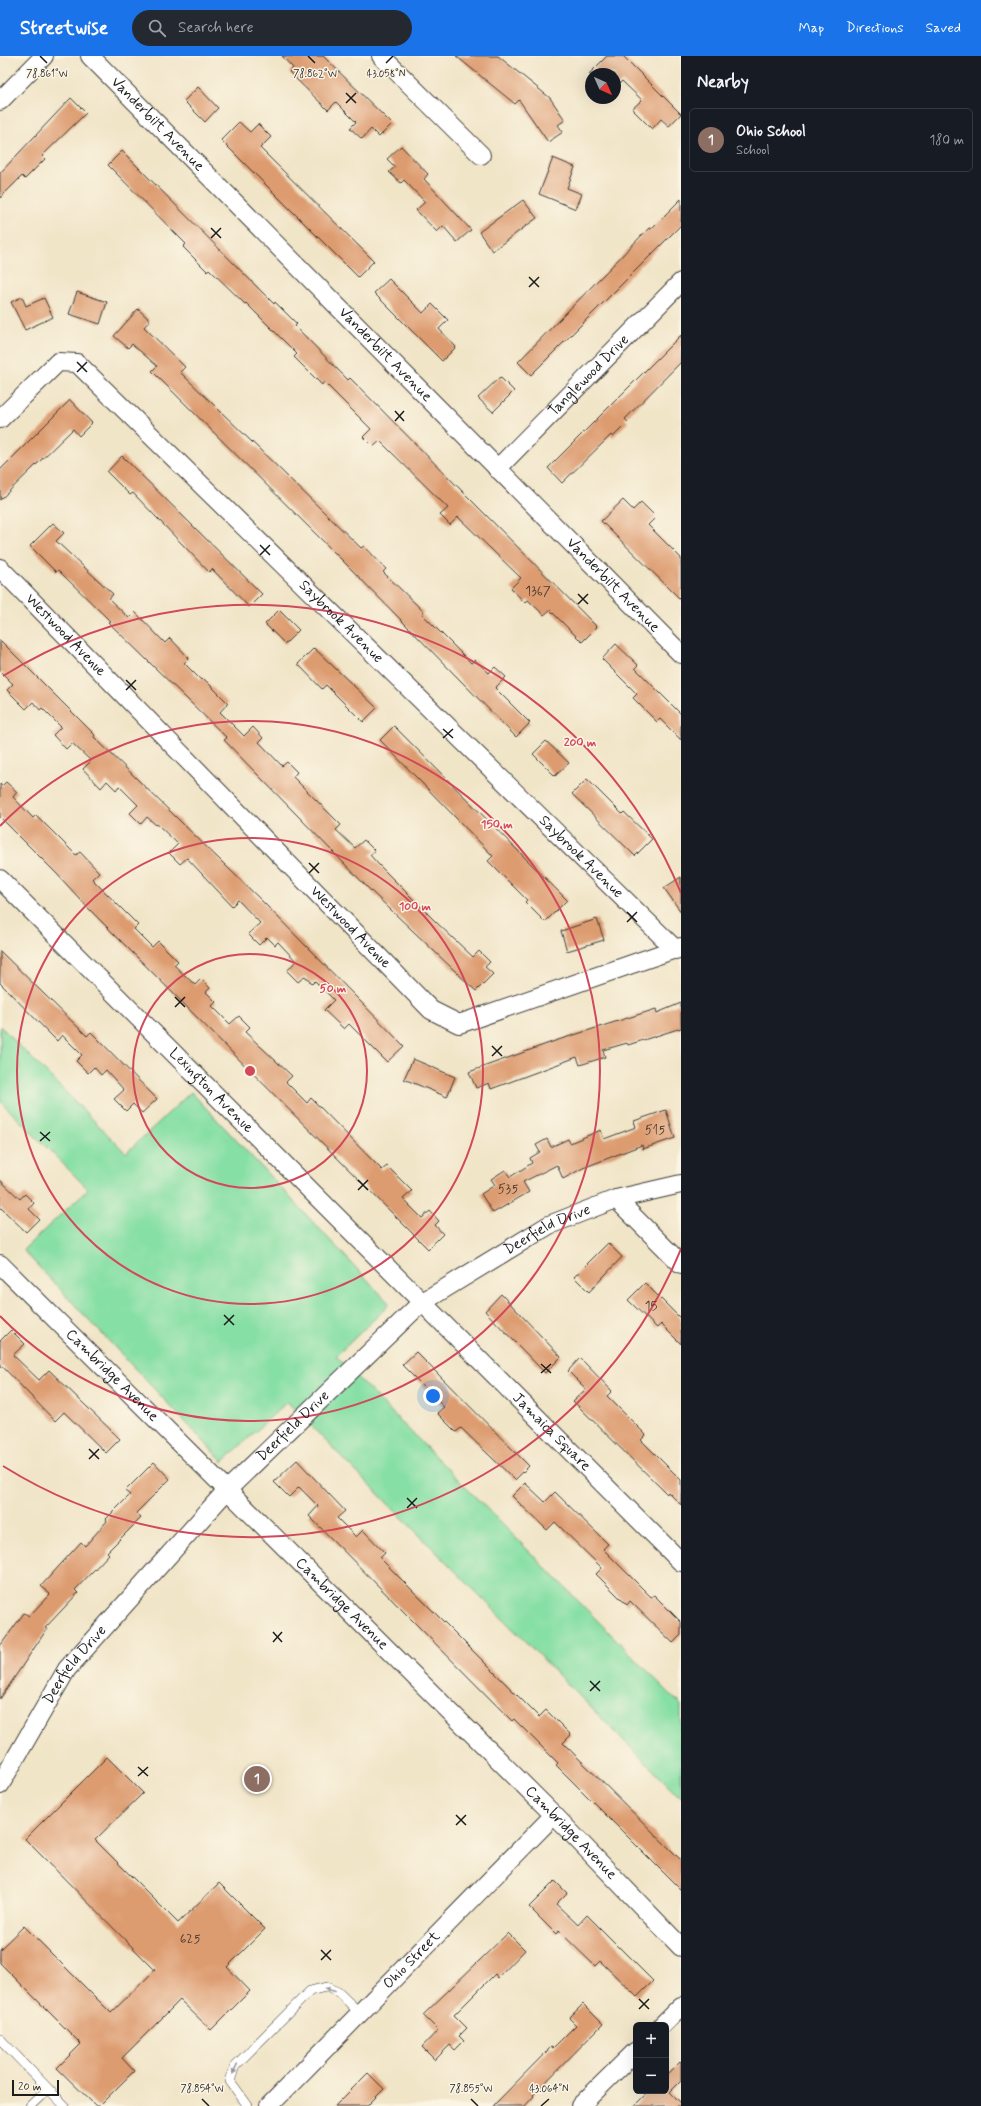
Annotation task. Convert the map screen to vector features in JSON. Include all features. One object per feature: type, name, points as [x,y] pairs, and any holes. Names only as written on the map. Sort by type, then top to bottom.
[{"type":"street","points":[[0,101],[44,56]]},
{"type":"street","name":"Vanderbilt Avenue","points":[[90,56],[681,654]]},
{"type":"street","points":[[380,56],[481,155]]},
{"type":"street","name":"Tanglewood Drive","points":[[497,469],[681,282]]},
{"type":"street","name":"Saybrook Avenue","points":[[0,418],[58,362],[77,363],[679,949]]},
{"type":"street","name":"Westwood Avenue","points":[[0,568],[431,1010],[459,1024],[679,949]]},
{"type":"street","name":"Lexington Avenue","points":[[0,879],[421,1303]]},
{"type":"street","name":"Deerfield Drive","points":[[0,1785],[67,1669],[227,1490],[421,1303],[549,1225],[616,1200],[681,1184]]},
{"type":"street","points":[[616,1200],[681,1264]]},
{"type":"street","name":"Cambridge Avenue","points":[[0,1264],[554,1815],[681,1946]]},
{"type":"street","name":"Jamaica Square","points":[[421,1303],[681,1562]]},
{"type":"street","name":"Ohio Street","points":[[269,2106],[554,1815]]},
{"type":"street","points":[[665,2022],[681,2006]]},
{"type":"street","points":[[580,2106],[633,2054]]},
{"type":"lane","points":[[248,2106],[230,2081],[235,2066],[310,1991],[326,1987],[338,1992],[360,2013]]},
{"type":"lane","points":[[0,2039],[65,2106]]},
{"type":"lane","points":[[30,2106],[48,2089]]},
{"type":"green space","points":[[0,1026],[126,1153],[191,1092],[390,1304],[336,1356],[681,1705],[681,1798],[287,1402],[223,1462],[23,1250],[88,1189],[0,1101]]},
{"type":"building","points":[[282,56],[323,56],[392,124],[379,137],[371,129],[362,139],[350,128],[356,122],[336,102],[328,110],[289,72],[293,68]]},
{"type":"building","points":[[456,56],[498,56],[550,98],[565,120],[558,125],[563,132],[548,142],[519,100],[515,104]]},
{"type":"building","points":[[607,56],[623,56],[681,114],[669,126],[661,119],[652,129],[632,109],[642,100],[622,81],[621,82],[621,68],[595,68]]},
{"type":"building","points":[[198,87],[218,108],[205,122],[184,101]]},
{"type":"building","points":[[71,98],[86,113],[42,156],[45,159],[25,179],[22,176],[0,198],[0,173]]},
{"type":"building","points":[[239,122],[250,132],[258,124],[271,137],[260,148],[374,261],[358,277],[221,140]]},
{"type":"building","points":[[401,146],[428,174],[424,179],[471,230],[457,242],[443,226],[437,232],[416,210],[425,202],[404,180],[401,183],[389,172],[395,167],[387,159]]},
{"type":"building","points":[[122,151],[274,304],[275,302],[297,324],[295,326],[348,380],[350,378],[597,627],[582,642],[550,610],[544,615],[528,600],[525,603],[511,588],[521,578],[458,517],[450,525],[440,515],[448,508],[380,441],[373,447],[363,437],[371,429],[324,382],[322,385],[294,357],[297,354],[246,303],[245,304],[209,269],[207,271],[183,247],[186,244],[108,165]]},
{"type":"building","points":[[553,158],[575,167],[567,188],[582,194],[576,209],[539,194]]},
{"type":"building","points":[[681,199],[681,225],[531,375],[518,362],[649,228],[651,229]]},
{"type":"building","points":[[523,200],[537,218],[492,251],[479,232]]},
{"type":"building","points":[[389,279],[423,313],[432,304],[448,320],[439,329],[456,347],[442,361],[374,293]]},
{"type":"building","points":[[77,292],[107,302],[100,324],[69,314]]},
{"type":"building","points":[[22,297],[26,306],[44,298],[53,317],[25,330],[11,302]]},
{"type":"building","points":[[138,309],[150,320],[144,327],[185,367],[180,372],[361,548],[364,546],[386,569],[383,572],[424,612],[422,614],[471,663],[475,660],[489,673],[495,667],[506,677],[495,688],[530,723],[516,737],[346,564],[152,371],[157,366],[132,344],[128,348],[114,336]]},
{"type":"building","points":[[681,335],[681,362],[625,419],[628,422],[613,437],[611,435],[562,483],[548,468]]},
{"type":"building","points":[[500,377],[514,391],[493,412],[478,398]]},
{"type":"building","points":[[70,400],[92,423],[79,436],[73,429],[0,500],[0,470]]},
{"type":"building","points":[[122,456],[262,594],[249,607],[212,569],[209,572],[133,493],[130,495],[107,472]]},
{"type":"building","points":[[623,500],[633,510],[641,502],[656,517],[648,525],[681,558],[681,600],[601,521]]},
{"type":"building","points":[[53,523],[64,533],[56,541],[113,594],[109,599],[129,618],[135,612],[165,643],[170,638],[189,658],[184,663],[201,680],[203,678],[228,703],[220,712],[244,736],[253,727],[263,738],[259,742],[282,766],[287,762],[297,772],[293,777],[341,825],[336,830],[355,848],[364,840],[375,851],[370,855],[437,923],[473,957],[479,951],[490,962],[485,967],[493,974],[476,991],[370,890],[224,740],[227,738],[108,622],[110,621],[58,570],[56,572],[30,546]]},
{"type":"building","points":[[279,610],[299,630],[285,644],[265,624]]},
{"type":"building","points":[[0,640],[95,735],[94,737],[264,903],[404,1046],[387,1062],[349,1024],[344,1029],[324,1010],[334,1000],[315,981],[312,984],[305,976],[298,982],[287,971],[296,961],[278,942],[275,945],[267,937],[259,945],[248,934],[260,923],[238,900],[232,906],[187,858],[180,864],[169,853],[178,844],[157,824],[156,825],[147,817],[141,824],[130,813],[138,805],[119,786],[116,790],[107,781],[101,788],[83,769],[91,761],[72,743],[66,749],[53,735],[61,727],[42,708],[40,710],[33,702],[26,709],[7,690],[13,684],[0,671]]},
{"type":"building","points":[[616,644],[638,665],[635,668],[681,714],[681,740],[660,719],[657,722],[633,698],[637,694],[602,659]]},
{"type":"building","points":[[314,648],[377,708],[363,722],[326,685],[322,689],[298,664]]},
{"type":"building","points":[[394,726],[567,900],[545,922],[525,902],[527,900],[488,861],[493,856],[380,740]]},
{"type":"building","points":[[546,741],[569,763],[555,776],[533,754]]},
{"type":"building","points":[[587,779],[622,814],[624,812],[652,839],[635,856],[572,794]]},
{"type":"building","points":[[6,782],[17,792],[13,797],[33,818],[36,815],[76,855],[80,852],[99,872],[92,879],[138,925],[134,929],[152,947],[158,941],[178,961],[174,965],[195,985],[201,979],[210,988],[206,992],[216,1002],[212,1006],[230,1024],[239,1016],[250,1027],[245,1032],[292,1076],[286,1082],[307,1103],[311,1098],[382,1170],[387,1166],[412,1191],[403,1199],[422,1218],[430,1211],[439,1221],[435,1225],[443,1234],[428,1249],[90,910],[57,874],[0,817],[0,784],[2,786]]},
{"type":"building","points":[[681,877],[681,912],[664,888]]},
{"type":"building","points":[[597,919],[604,940],[567,951],[561,931]]},
{"type":"building","points":[[0,951],[87,1036],[91,1032],[157,1099],[142,1113],[133,1104],[126,1111],[114,1099],[124,1090],[106,1070],[101,1075],[94,1067],[88,1073],[76,1061],[82,1055],[62,1035],[57,1041],[0,983]]},
{"type":"building","points":[[681,1003],[681,1028],[628,1045],[627,1043],[603,1050],[605,1057],[580,1065],[577,1057],[491,1089],[489,1083],[476,1088],[469,1072],[555,1041],[656,1009],[657,1013]]},
{"type":"building","points":[[413,1059],[455,1077],[447,1097],[404,1079]]},
{"type":"building","points":[[666,1110],[675,1138],[643,1149],[642,1145],[583,1168],[563,1179],[557,1165],[523,1182],[529,1192],[493,1213],[481,1194],[495,1185],[491,1179],[505,1170],[510,1177],[532,1163],[530,1158],[540,1152],[536,1145],[547,1139],[551,1147],[568,1139],[570,1143],[601,1130],[604,1139],[636,1127],[634,1121]]},
{"type":"building","points":[[0,1180],[20,1199],[25,1194],[34,1203],[29,1209],[39,1219],[26,1232],[0,1207]]},
{"type":"building","points":[[608,1243],[622,1257],[589,1292],[574,1277]]},
{"type":"building","points":[[645,1283],[681,1319],[681,1344],[661,1324],[657,1328],[628,1300]]},
{"type":"building","points":[[501,1294],[561,1357],[545,1373],[485,1311]]},
{"type":"building","points":[[11,1330],[25,1344],[13,1355],[39,1380],[49,1370],[120,1439],[106,1453],[64,1412],[55,1421],[2,1366],[0,1368],[0,1341]]},
{"type":"building","points":[[416,1352],[529,1466],[515,1480],[461,1428],[456,1432],[437,1413],[444,1407],[402,1365]]},
{"type":"building","points":[[580,1358],[612,1391],[607,1396],[646,1435],[641,1440],[681,1480],[681,1505],[668,1492],[667,1494],[573,1401],[586,1389],[568,1371]]},
{"type":"building","points":[[297,1460],[345,1511],[337,1518],[356,1537],[363,1530],[385,1553],[380,1558],[539,1717],[546,1710],[571,1735],[563,1743],[681,1860],[681,1890],[556,1765],[558,1763],[514,1719],[512,1721],[309,1516],[318,1506],[299,1487],[289,1497],[274,1482]]},
{"type":"building","points":[[154,1462],[170,1479],[136,1513],[141,1518],[107,1552],[109,1554],[75,1590],[78,1593],[45,1628],[47,1629],[0,1699],[0,1646],[24,1613],[29,1616],[50,1594],[41,1586],[81,1542],[85,1546],[107,1521],[106,1519],[130,1495],[125,1491]]},
{"type":"building","points":[[525,1483],[545,1502],[555,1492],[608,1544],[603,1549],[651,1597],[654,1595],[681,1622],[681,1635],[673,1643],[630,1601],[627,1605],[596,1574],[602,1568],[555,1522],[547,1530],[512,1496]]},
{"type":"building","points":[[107,1757],[143,1793],[95,1840],[178,1923],[219,1883],[265,1929],[227,1967],[250,1991],[211,2030],[180,2000],[122,2058],[134,2071],[99,2106],[96,2106],[57,2068],[81,2044],[0,1963],[0,1949],[24,1926],[111,2013],[155,1970],[25,1839]]},
{"type":"building","points":[[555,1881],[567,1893],[556,1904],[578,1925],[587,1915],[653,1981],[637,1997],[600,1961],[595,1966],[559,1931],[556,1934],[529,1907]]},
{"type":"building","points":[[508,1933],[525,1950],[498,1978],[495,1974],[454,2015],[467,2028],[459,2036],[464,2041],[455,2050],[450,2045],[435,2060],[422,2047],[438,2030],[423,2015]]},
{"type":"building","points":[[583,2004],[603,2024],[533,2095],[534,2096],[525,2106],[493,2106],[551,2047],[553,2048],[576,2025],[569,2018]]},
{"type":"building","points":[[681,2061],[681,2081],[670,2092],[681,2103],[681,2106],[634,2106],[646,2094],[669,2094],[669,2073]]},
{"type":"building","points":[[368,2073],[384,2089],[367,2106],[335,2106]]},
{"type":"place","name":"Ohio School","points":[[257,1779]]}]
